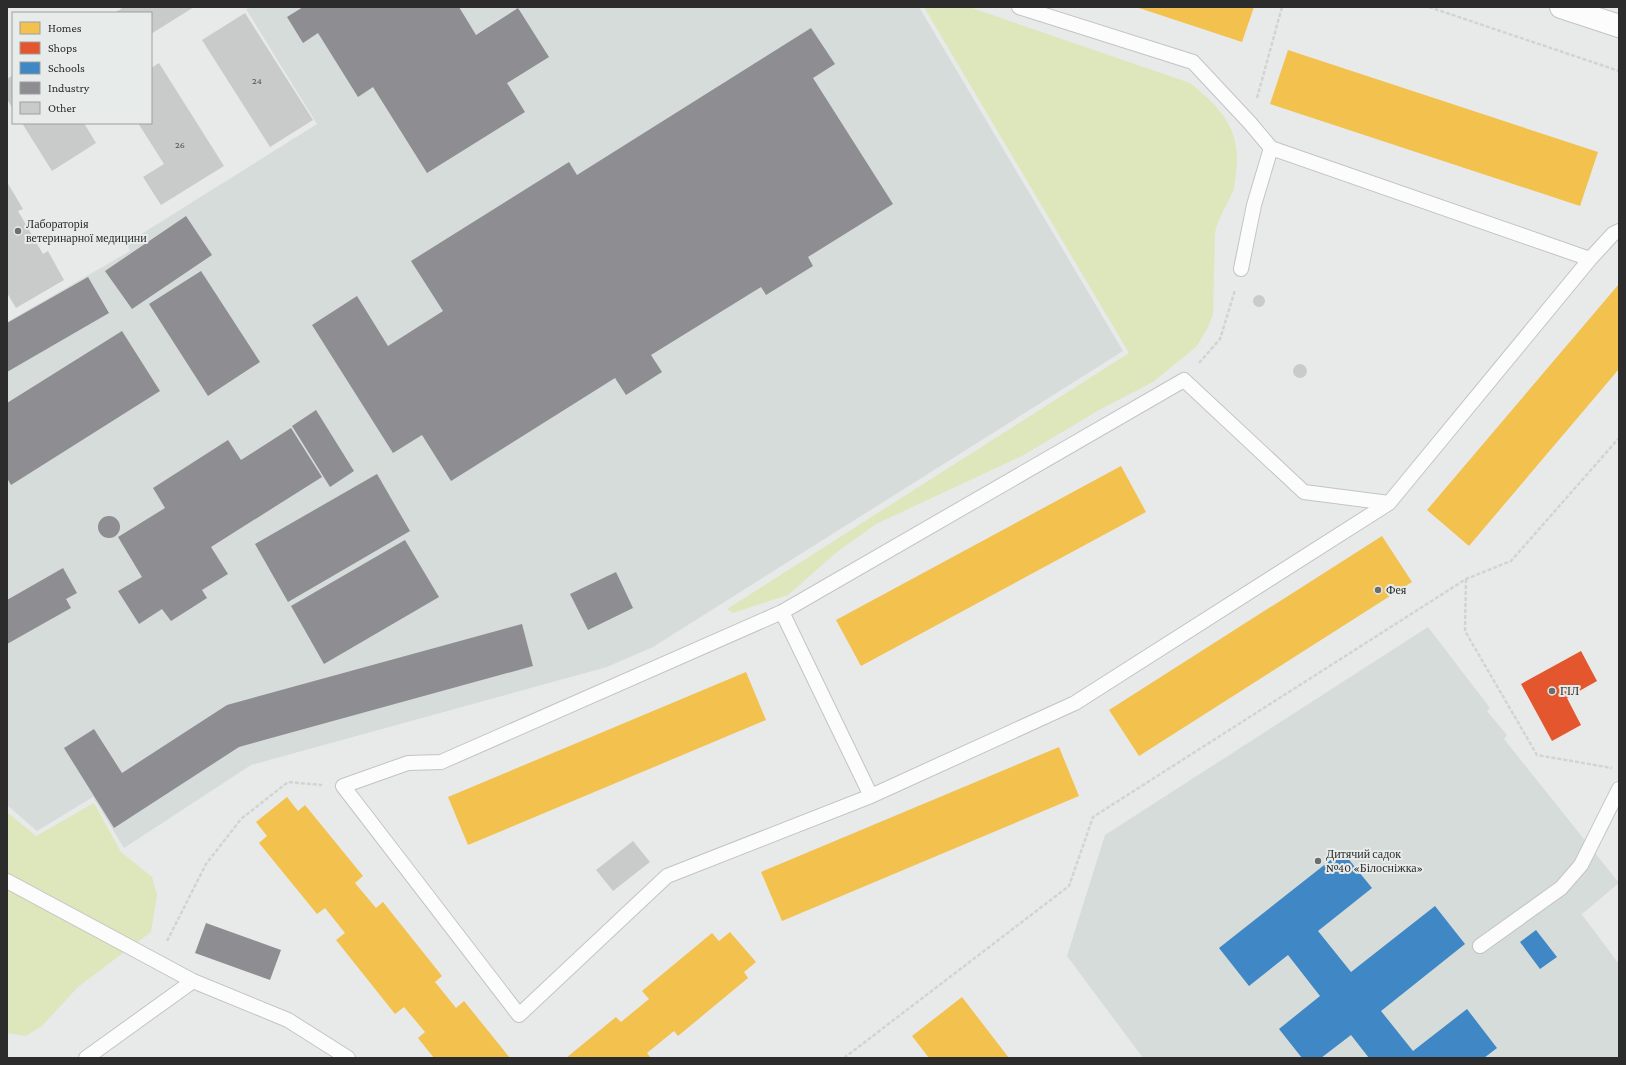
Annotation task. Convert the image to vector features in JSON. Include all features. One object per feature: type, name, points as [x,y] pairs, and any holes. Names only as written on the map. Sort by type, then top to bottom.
[{"type":"street","points":[[1561,7],[1619,26]]},
{"type":"lane","points":[[1019,7],[1193,62],[1250,123],[1270,148],[1590,259]]},
{"type":"lane","points":[[1242,269],[1254,204],[1270,148]]},
{"type":"lane","points":[[1389,503],[1304,492],[1184,380],[782,612],[441,762],[408,763],[343,786],[519,1015],[667,876],[871,796],[1075,704],[1389,503],[1590,259],[1613,234],[1619,231]]},
{"type":"lane","points":[[782,612],[871,796]]},
{"type":"lane","points":[[1480,946],[1561,888],[1581,865],[1619,789]]},
{"type":"lane","points":[[7,881],[193,981],[288,1020],[348,1058]]},
{"type":"lane","points":[[86,1058],[193,981]]},
{"type":"path","points":[[1250,123],[1282,7]]},
{"type":"path","points":[[1429,7],[1619,71]]},
{"type":"path","points":[[1184,380],[1220,339],[1242,269]]},
{"type":"path","points":[[844,1058],[1069,886],[1093,818],[1466,579],[1511,561],[1619,438]]},
{"type":"path","points":[[1466,579],[1465,631],[1538,755],[1619,769]]},
{"type":"path","points":[[157,962],[206,864],[241,820],[288,782],[343,786]]},
{"type":"shaded area","points":[[250,7],[919,7],[1123,351],[653,647],[607,667],[251,765],[124,848],[93,797],[37,831],[7,805],[7,322],[130,251],[127,243],[317,124],[246,9]]},
{"type":"shaded area","name":"Дитячий садок №40 «Білосніжка»","points":[[1428,627],[1490,708],[1487,711],[1507,735],[1504,739],[1619,883],[1582,914],[1580,912],[1619,964],[1619,1058],[1143,1058],[1067,956],[1105,835]]},
{"type":"green space","points":[[924,7],[969,7],[1190,83],[1220,111],[1232,132],[1236,144],[1237,158],[1234,189],[1220,217],[1215,233],[1213,315],[1206,331],[1196,347],[1153,382],[1099,410],[1022,456],[876,524],[837,552],[788,595],[733,613],[727,609],[1129,353]]},
{"type":"green space","points":[[94,803],[121,852],[152,877],[157,895],[151,932],[78,987],[42,1026],[26,1036],[7,1033],[7,812],[36,836]]},
{"type":"building: Homes","points":[[1136,7],[1254,7],[1242,42]]},
{"type":"building: Homes","points":[[1288,50],[1598,152],[1580,206],[1270,104]]},
{"type":"building: Homes","points":[[1619,284],[1619,369],[1469,546],[1427,510]]},
{"type":"building: Homes","points":[[1121,466],[1146,512],[861,666],[836,620]]},
{"type":"building: Homes","points":[[1382,536],[1412,582],[1139,756],[1109,710]]},
{"type":"building: Homes","points":[[746,672],[766,720],[468,845],[448,797]]},
{"type":"building: Homes","points":[[1059,747],[1079,796],[782,921],[761,872]]},
{"type":"building: Homes","points":[[287,797],[298,811],[305,805],[363,876],[355,883],[376,908],[383,902],[442,976],[435,982],[456,1008],[464,1001],[510,1058],[434,1058],[418,1038],[425,1032],[404,1007],[395,1014],[336,940],[345,933],[325,908],[317,914],[259,843],[267,836],[256,822]]},
{"type":"building: Homes","points":[[730,932],[756,962],[744,972],[748,978],[678,1036],[674,1031],[647,1053],[651,1058],[566,1058],[616,1017],[621,1022],[649,999],[642,991],[712,933],[719,941]]},
{"type":"building: Homes","points":[[962,997],[1009,1058],[929,1058],[912,1036]]},
{"type":"building: Shops","name":"ГІЛ","points":[[1581,651],[1597,681],[1567,698],[1581,725],[1552,741],[1521,684]]},
{"type":"building: Schools","points":[[1342,851],[1372,888],[1318,931],[1351,972],[1435,906],[1465,944],[1381,1011],[1413,1051],[1467,1009],[1497,1048],[1484,1058],[1369,1058],[1351,1035],[1321,1058],[1302,1058],[1279,1029],[1320,996],[1288,955],[1249,986],[1219,948]]},
{"type":"building: Schools","points":[[1536,930],[1557,957],[1540,969],[1520,942]]},
{"type":"building: Industry","points":[[303,7],[459,7],[476,35],[518,8],[549,57],[507,83],[525,112],[427,173],[373,87],[358,97],[318,33],[303,43],[287,17]]},
{"type":"building: Industry","points":[[811,28],[835,64],[813,78],[893,204],[808,257],[813,266],[766,295],[761,287],[651,355],[662,372],[626,395],[615,378],[451,481],[422,435],[393,453],[312,325],[357,296],[388,346],[443,311],[411,261],[569,162],[577,175]]},
{"type":"building: Industry","points":[[186,216],[212,255],[132,309],[105,271]]},
{"type":"building: Industry","points":[[201,271],[260,362],[208,396],[149,304]]},
{"type":"building: Industry","points":[[88,277],[109,313],[7,372],[7,323]]},
{"type":"building: Industry","points":[[122,331],[160,391],[11,485],[7,478],[7,403]]},
{"type":"building: Industry","points":[[316,410],[354,471],[330,487],[292,426]]},
{"type":"building: Industry","points":[[291,428],[322,477],[211,547],[228,574],[202,590],[207,598],[171,621],[162,609],[139,624],[118,591],[142,577],[118,537],[165,508],[153,488],[228,440],[241,460]]},
{"type":"building: Industry","points":[[377,474],[410,531],[288,602],[255,544]]},
{"type":"building: Industry","points":[[109,516],[117,519],[120,527],[117,535],[109,538],[101,535],[98,527],[101,519]]},
{"type":"building: Industry","points":[[405,540],[439,597],[324,664],[291,606]]},
{"type":"building: Industry","points":[[63,568],[77,593],[66,599],[71,608],[7,644],[7,600]]},
{"type":"building: Industry","points":[[616,572],[633,608],[588,630],[570,594]]},
{"type":"building: Industry","points":[[522,624],[533,666],[239,747],[114,828],[64,748],[94,729],[122,773],[227,705]]},
{"type":"building: Industry","points":[[206,923],[281,950],[270,980],[195,953]]},
{"type":"building: Other","points":[[124,7],[194,7],[152,33],[152,12],[116,12]]},
{"type":"building: Other","points":[[245,13],[313,120],[270,147],[202,40]]},
{"type":"building: Other","points":[[159,63],[224,166],[161,205],[143,177],[164,164],[139,124],[152,124],[152,67]]},
{"type":"building: Other","points":[[12,76],[12,107],[7,99],[7,79]]},
{"type":"building: Other","points":[[23,124],[85,124],[96,143],[52,171]]},
{"type":"building: Other","name":"Лабораторія ветеринарної медицини","points":[[7,182],[23,209],[18,211],[43,254],[48,251],[64,280],[16,308],[7,293]]},
{"type":"building: Other","points":[[1257,295],[1261,295],[1265,301],[1261,307],[1257,307],[1253,303],[1253,299]]},
{"type":"building: Other","points":[[1297,364],[1303,364],[1307,368],[1307,374],[1303,378],[1297,378],[1293,374],[1293,368]]},
{"type":"building: Other","points":[[633,841],[650,862],[613,891],[596,870]]},
{"type":"place","name":"Лабораторія ветеринарної медицини","points":[[18,231]]},
{"type":"place","name":"Фея","points":[[1378,590]]},
{"type":"place","name":"ГІЛ","points":[[1552,691]]},
{"type":"place","name":"Дитячий садок №40 «Білосніжка»","points":[[1318,861]]}]
